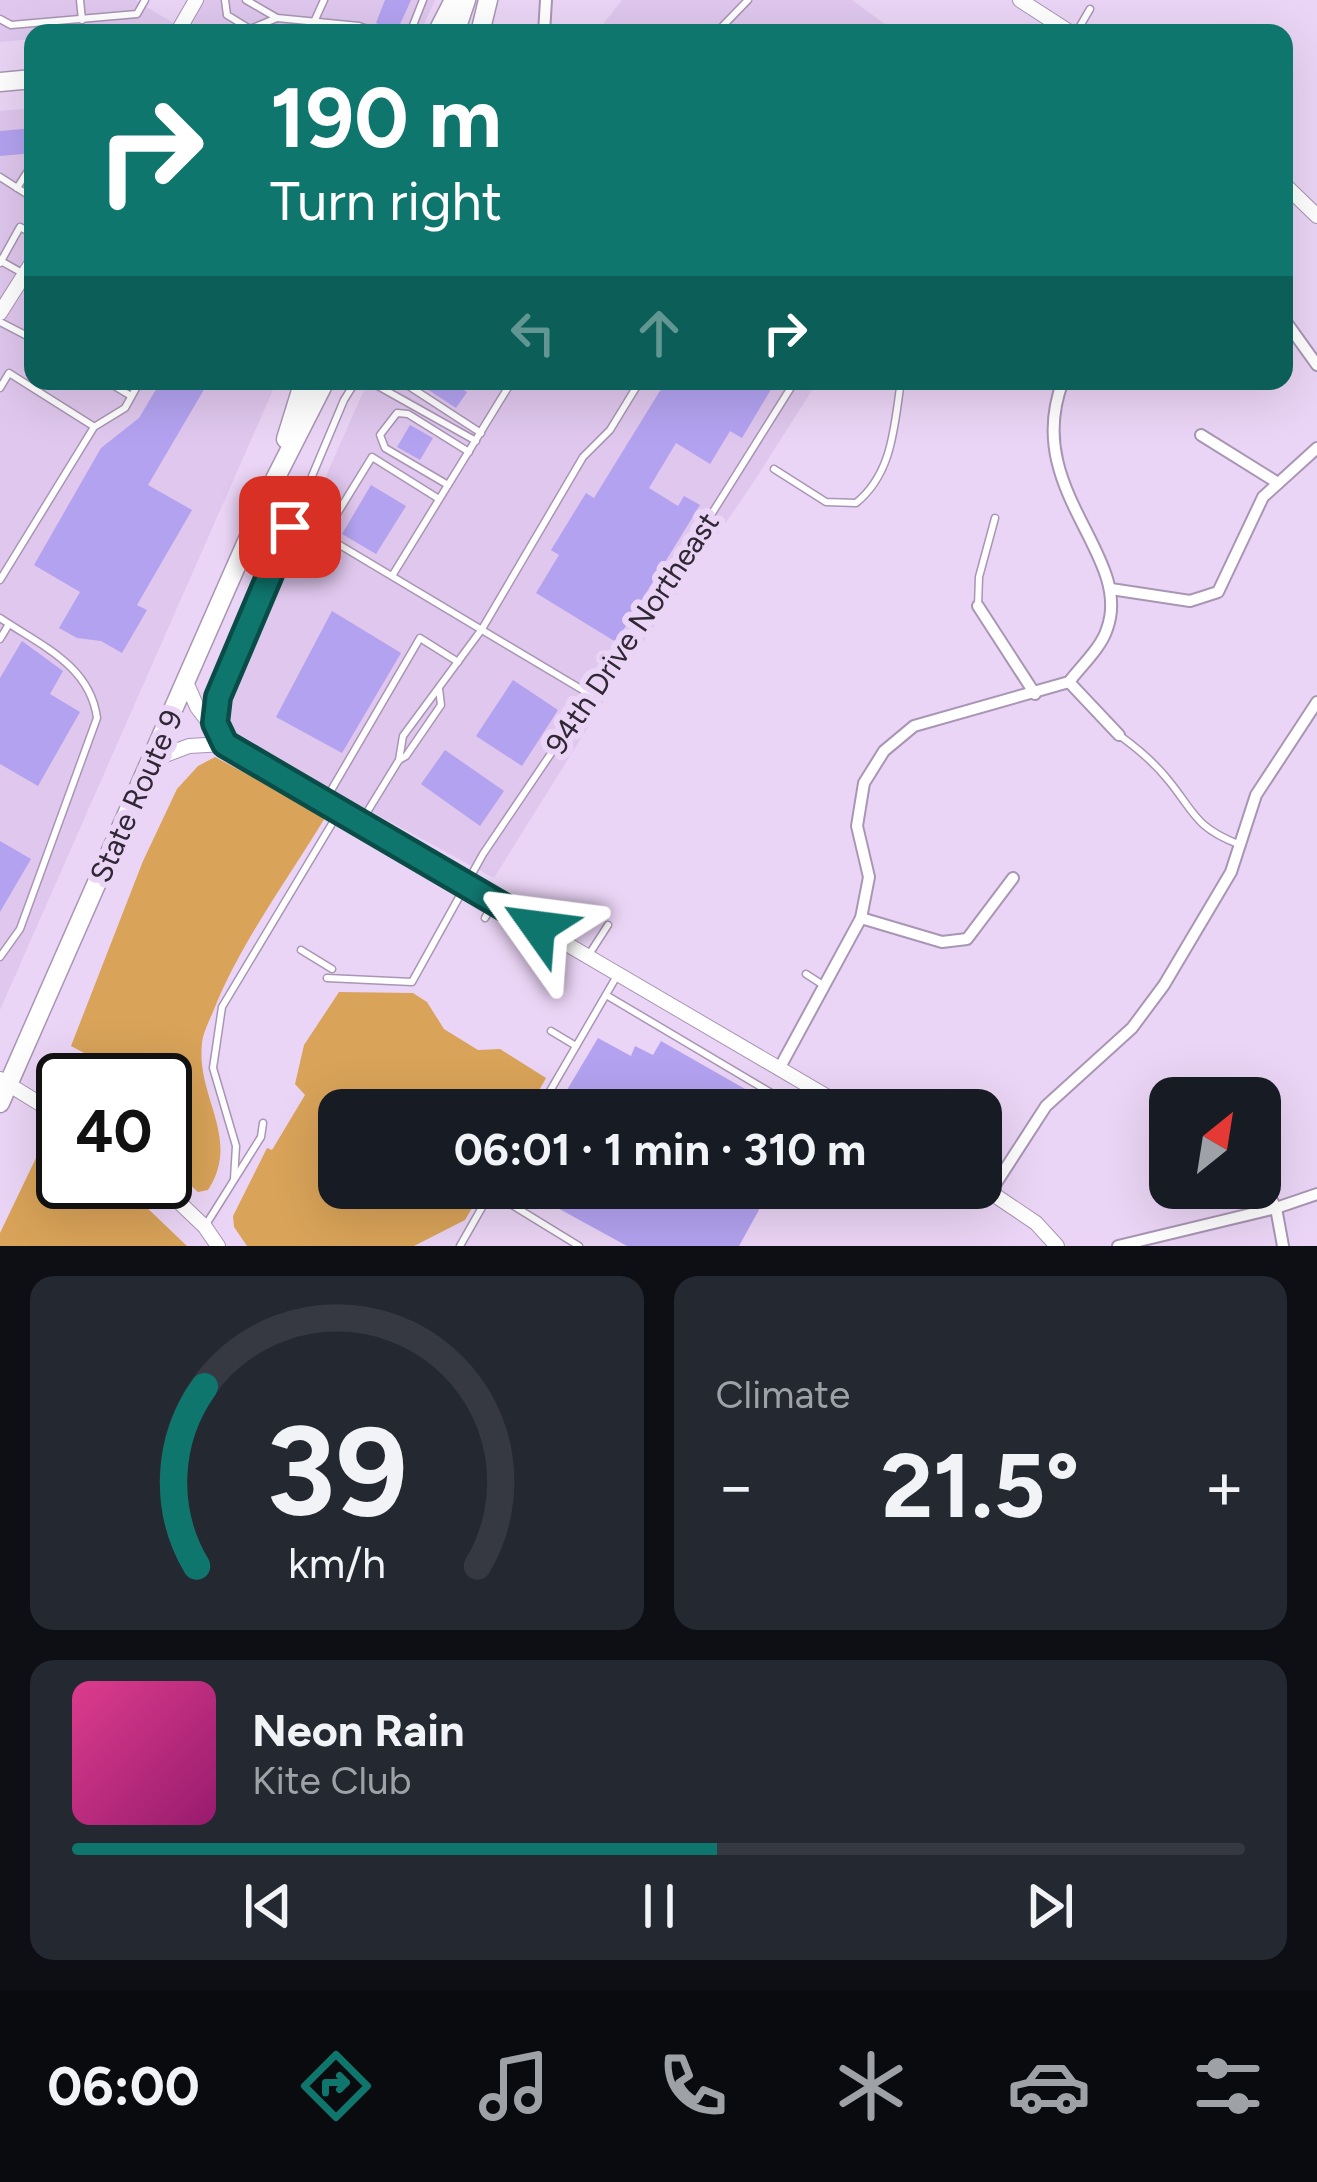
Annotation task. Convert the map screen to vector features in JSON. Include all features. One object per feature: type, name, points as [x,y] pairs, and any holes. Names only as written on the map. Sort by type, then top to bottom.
[{"type":"main road","name":"State Route 9","points":[[269,489],[301,390]]},
{"type":"main road","name":"State Route 9","points":[[0,1103],[4,1081],[152,760],[269,489],[321,390]]},
{"type":"street","points":[[1020,0],[1059,24]]},
{"type":"street","points":[[1293,193],[1317,217]]},
{"type":"street","points":[[0,317],[24,276]]},
{"type":"street","points":[[1293,332],[1317,365]]},
{"type":"street","points":[[779,1069],[861,918],[869,877],[856,826],[864,783],[884,751],[914,726],[1070,682],[1108,628],[1111,589],[1064,491],[1053,454],[1061,390]]},
{"type":"street","points":[[1201,435],[1278,483]]},
{"type":"street","points":[[1111,589],[1190,601],[1218,592],[1263,497],[1317,448]]},
{"type":"street","points":[[978,606],[1034,694]]},
{"type":"street","points":[[186,682],[197,707],[225,744],[807,1089]]},
{"type":"street","points":[[1070,682],[1119,735]]},
{"type":"street","points":[[1002,1167],[1046,1106],[1132,1028],[1164,985],[1218,898],[1256,795],[1317,702]]},
{"type":"street","points":[[152,760],[189,746],[225,744]]},
{"type":"street","points":[[861,918],[942,942],[967,939],[1013,878]]},
{"type":"street","points":[[4,1081],[36,1101]]},
{"type":"street","points":[[1281,1206],[1317,1194]]},
{"type":"street","points":[[1002,1200],[1036,1223],[1057,1246]]},
{"type":"street","points":[[186,1209],[218,1246]]},
{"type":"street","points":[[1118,1246],[1272,1209]]},
{"type":"street","points":[[1276,1209],[1283,1246]]},
{"type":"lane","points":[[80,0],[82,20]]},
{"type":"lane","points":[[34,24],[137,14],[145,0]]},
{"type":"lane","points":[[225,0],[227,15],[242,24]]},
{"type":"lane","points":[[246,0],[277,18],[336,24]]},
{"type":"lane","points":[[314,22],[325,0]]},
{"type":"lane","points":[[725,24],[748,0]]},
{"type":"lane","points":[[1079,24],[1090,9]]},
{"type":"lane","points":[[262,24],[277,18]]},
{"type":"lane","points":[[0,177],[24,192]]},
{"type":"lane","points":[[17,188],[24,178]]},
{"type":"lane","points":[[1,262],[20,227],[24,229]]},
{"type":"lane","points":[[0,388],[9,373],[24,383]]},
{"type":"lane","points":[[36,390],[94,427]]},
{"type":"lane","points":[[121,390],[131,396]]},
{"type":"lane","points":[[1,576],[94,427],[125,408],[135,390]]},
{"type":"lane","points":[[225,744],[215,723],[218,697],[350,390]]},
{"type":"lane","points":[[395,390],[478,437]]},
{"type":"lane","points":[[413,390],[478,437]]},
{"type":"lane","points":[[392,576],[504,390]]},
{"type":"lane","points":[[361,822],[399,760],[403,736],[482,629],[583,457],[610,430],[634,390]]},
{"type":"lane","name":"94th Drive Northeast","points":[[327,978],[412,982],[483,854],[789,390]]},
{"type":"lane","points":[[774,470],[826,502],[856,503],[875,488],[889,455],[900,390]]},
{"type":"lane","points":[[448,485],[385,448],[380,435],[389,420],[397,413],[408,414],[469,452]]},
{"type":"lane","points":[[439,499],[372,458],[332,522],[328,538],[592,695]]},
{"type":"lane","points":[[978,606],[995,518]]},
{"type":"lane","points":[[0,618],[69,662],[95,700],[98,718],[20,929],[0,957]]},
{"type":"lane","points":[[0,639],[9,624]]},
{"type":"lane","points":[[325,802],[420,638],[458,662]]},
{"type":"lane","points":[[399,760],[441,705],[439,689]]},
{"type":"lane","points":[[1119,735],[1172,783],[1196,822],[1239,844]]},
{"type":"lane","points":[[234,1179],[236,1146],[213,1068],[222,1007],[340,810]]},
{"type":"lane","points":[[485,918],[495,901]]},
{"type":"lane","points":[[554,936],[567,913]]},
{"type":"lane","points":[[588,956],[608,925]]},
{"type":"lane","points":[[526,945],[538,927]]},
{"type":"lane","points":[[301,950],[332,969]]},
{"type":"lane","points":[[551,1089],[618,974]]},
{"type":"lane","points":[[806,974],[824,986]]},
{"type":"lane","points":[[606,995],[765,1089]]},
{"type":"lane","points":[[551,1030],[576,1046]]},
{"type":"lane","points":[[205,1227],[261,1137],[262,1123]]},
{"type":"lane","points":[[460,1246],[481,1209]]},
{"type":"lane","points":[[522,1209],[579,1246]]},
{"type":"shaded area","points":[[0,0],[135,0],[175,24],[24,24],[24,40],[0,42]]},
{"type":"shaded area","points":[[196,0],[435,0],[424,24],[182,24]]},
{"type":"shaded area","points":[[622,0],[852,0],[885,24],[603,24]]},
{"type":"shaded area","points":[[24,109],[24,390],[273,390],[0,1010],[0,111]]},
{"type":"shaded area","points":[[364,390],[812,390],[621,674],[494,878],[215,727]]},
{"type":"shaded area","points":[[215,757],[326,816],[241,954],[204,1033],[201,1058],[220,1151],[208,1190],[198,1192],[192,1187],[192,1053],[84,1053],[71,1046],[143,861],[177,789],[198,766]]},
{"type":"shaded area","points":[[339,992],[413,993],[427,1002],[444,1029],[478,1050],[500,1049],[546,1078],[540,1089],[318,1089],[318,1209],[472,1209],[465,1220],[414,1246],[247,1246],[234,1227],[233,1216],[267,1148],[272,1150],[305,1095],[295,1084],[304,1045]]},
{"type":"shaded area","points":[[36,1158],[36,1209],[148,1209],[187,1246],[0,1246],[0,1233]]},
{"type":"building","points":[[385,0],[411,0],[400,24],[376,23]]},
{"type":"building","points":[[24,129],[24,154],[0,156],[0,131]]},
{"type":"building","points":[[156,390],[204,390],[148,485],[192,510],[137,605],[147,610],[122,653],[59,628],[80,592],[34,565],[101,448],[139,418]]},
{"type":"building","points":[[429,390],[467,392],[456,408]]},
{"type":"building","points":[[660,390],[771,390],[742,438],[730,431],[710,464],[676,443],[649,488],[678,506],[684,496],[700,505],[616,642],[536,593],[559,555],[551,550],[586,493],[594,498]]},
{"type":"building","points":[[410,425],[433,438],[420,460],[397,447]]},
{"type":"building","points":[[371,485],[406,506],[376,554],[342,534]]},
{"type":"building","points":[[332,611],[401,653],[342,753],[276,717]]},
{"type":"building","points":[[22,641],[63,671],[50,694],[80,712],[38,786],[0,764],[0,678]]},
{"type":"building","points":[[513,680],[558,710],[522,766],[476,736]]},
{"type":"building","points":[[445,750],[504,791],[480,826],[421,784]]},
{"type":"building","points":[[0,841],[31,859],[0,912]]},
{"type":"building","points":[[598,1038],[631,1056],[635,1046],[653,1055],[661,1041],[745,1089],[568,1089]]},
{"type":"building","points":[[559,1209],[759,1209],[739,1246],[627,1246]]},
{"type":"route","points":[[290,527],[218,697],[215,723],[225,744],[538,927]]}]
